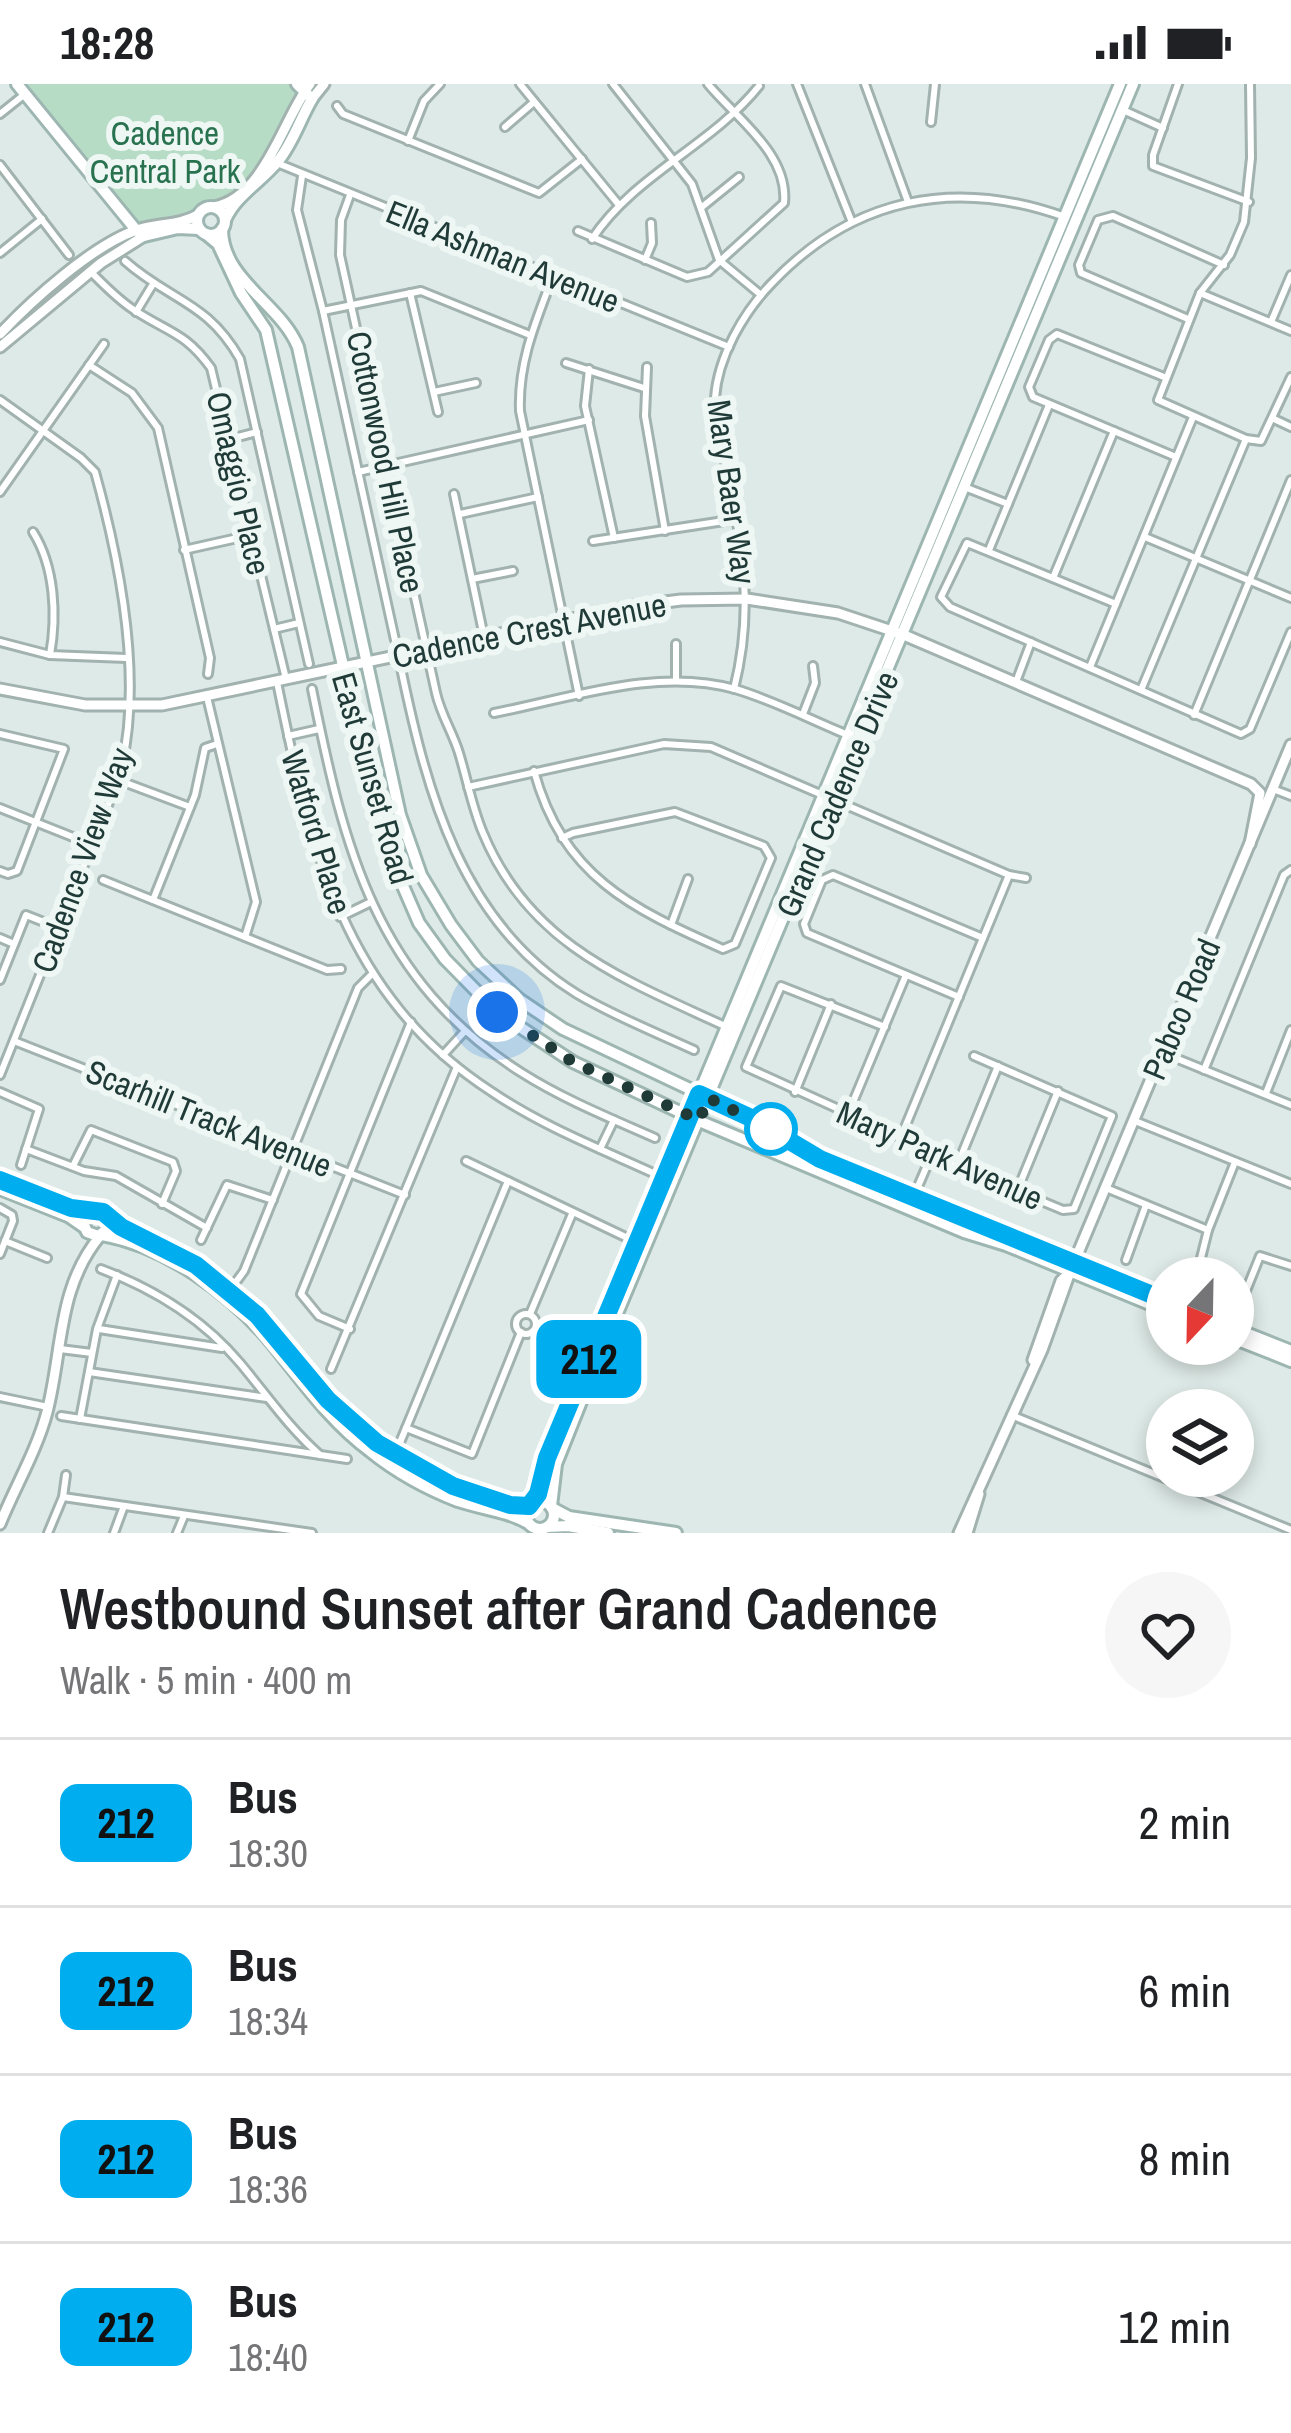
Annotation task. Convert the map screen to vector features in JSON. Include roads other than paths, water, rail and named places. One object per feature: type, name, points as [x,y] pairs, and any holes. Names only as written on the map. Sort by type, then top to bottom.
[{"type":"main road","name":"Grand Cadence Drive","points":[[704,1096],[728,1027],[829,799],[848,735],[966,487],[1120,84]]},
{"type":"main road","name":"Grand Cadence Drive","points":[[694,1119],[664,1178],[531,1504],[538,1528],[554,1516],[556,1464],[596,1345],[704,1096],[1070,220],[1132,84]]},
{"type":"main road","points":[[21,89],[140,233],[178,228],[202,231],[224,224],[233,204],[277,163],[306,90]]},
{"type":"main road","points":[[202,231],[198,214],[214,207]]},
{"type":"main road","name":"East Sunset Road","points":[[214,207],[224,224],[226,249],[243,279],[282,318],[298,347],[400,815],[421,875],[478,961],[520,1000],[563,1029],[704,1096],[820,1159],[911,1204],[1146,1294]]},
{"type":"main road","name":"East Sunset Road","points":[[202,231],[222,251],[266,330],[382,840],[419,923],[475,992],[529,1036],[573,1062],[694,1119],[859,1188],[950,1213],[1146,1301]]},
{"type":"main road","points":[[0,1180],[108,1217],[182,1256],[230,1290],[278,1337],[333,1405],[395,1455],[464,1490],[510,1505],[544,1502],[567,1516],[676,1533]]},
{"type":"main road","points":[[0,1189],[68,1216],[90,1235],[122,1238],[152,1251],[222,1295],[261,1331],[327,1413],[379,1458],[447,1496],[514,1515],[538,1528],[565,1526],[608,1533]]},
{"type":"main road","points":[[84,1228],[85,1217],[93,1211]]},
{"type":"main road","points":[[101,1236],[109,1228],[108,1217]]},
{"type":"main road","points":[[1254,1335],[1291,1351]]},
{"type":"main road","points":[[1254,1346],[1291,1361]]},
{"type":"street","points":[[214,207],[228,202],[270,158],[306,90],[324,84]]},
{"type":"street","points":[[408,141],[424,101],[440,84]]},
{"type":"street","points":[[520,84],[620,205]]},
{"type":"street","points":[[614,84],[692,184],[719,260],[761,295]]},
{"type":"street","points":[[578,231],[687,277],[708,272],[784,203],[774,159],[709,84]]},
{"type":"street","points":[[797,84],[851,220]]},
{"type":"street","points":[[865,84],[908,202]]},
{"type":"street","points":[[931,122],[935,84]]},
{"type":"street","points":[[1178,84],[1153,166],[1249,202]]},
{"type":"street","points":[[1250,84],[1249,202],[1224,265],[1200,293],[1188,319],[1158,400],[1246,439],[1261,441],[1291,377]]},
{"type":"street","points":[[592,239],[620,205],[760,86]]},
{"type":"street","points":[[0,114],[21,89]]},
{"type":"street","points":[[506,127],[535,102]]},
{"type":"street","points":[[337,106],[344,114],[539,193],[582,159]]},
{"type":"street","points":[[1122,110],[1163,128]]},
{"type":"street","name":"Ella Ashman Avenue","points":[[277,163],[730,347]]},
{"type":"street","points":[[0,166],[69,255]]},
{"type":"street","points":[[302,176],[296,210],[323,311],[395,640]]},
{"type":"street","points":[[702,207],[739,177]]},
{"type":"street","name":"Cottonwood Hill Place","points":[[350,195],[338,237],[442,717],[457,746],[482,832],[507,877],[560,939],[604,970],[728,1027]]},
{"type":"street","name":"Mary Baer Way","points":[[734,688],[747,598],[715,393],[730,347],[761,295],[792,261],[851,220],[908,202],[955,196],[1001,200],[1070,220]]},
{"type":"street","points":[[0,334],[92,256],[140,233],[198,214]]},
{"type":"street","points":[[1188,319],[1079,269],[1103,217],[1113,216],[1224,265]]},
{"type":"street","points":[[0,253],[42,219]]},
{"type":"street","points":[[646,260],[653,236],[651,223]]},
{"type":"street","points":[[0,347],[140,233]]},
{"type":"street","points":[[125,261],[153,284],[190,302],[227,337],[243,369],[309,664]]},
{"type":"street","name":"Omaggio Place","points":[[90,271],[136,312],[195,347],[217,384],[274,629],[281,681]]},
{"type":"street","points":[[553,276],[519,380],[524,435],[579,696]]},
{"type":"street","points":[[1271,322],[1290,279]]},
{"type":"street","points":[[136,312],[153,284]]},
{"type":"street","points":[[323,311],[410,292],[430,294],[530,335]]},
{"type":"street","points":[[410,292],[438,412]]},
{"type":"street","points":[[1200,293],[1291,331]]},
{"type":"street","points":[[1164,377],[1064,335],[1052,336],[1029,387],[1030,393],[1049,405],[1176,457]]},
{"type":"street","points":[[0,492],[104,344]]},
{"type":"street","points":[[566,362],[644,388]]},
{"type":"street","points":[[88,365],[132,393],[158,428],[210,658],[208,674]]},
{"type":"street","points":[[646,367],[646,430],[665,531]]},
{"type":"street","points":[[589,370],[585,386],[589,420],[614,538]]},
{"type":"street","points":[[434,392],[476,383]]},
{"type":"street","name":"Cadence View Way","points":[[0,400],[95,472],[121,581],[128,706],[128,736],[118,779],[0,1076]]},
{"type":"street","points":[[989,550],[1049,405]]},
{"type":"street","points":[[1090,667],[1193,417]]},
{"type":"street","points":[[1274,419],[1291,427]]},
{"type":"street","points":[[358,472],[589,420]]},
{"type":"street","points":[[1053,578],[1114,431]]},
{"type":"street","points":[[230,439],[257,432]]},
{"type":"street","points":[[1141,692],[1246,439]]},
{"type":"street","points":[[1195,715],[1291,480]]},
{"type":"street","points":[[966,487],[1008,504]]},
{"type":"street","points":[[454,494],[484,638]]},
{"type":"street","points":[[458,514],[538,497]]},
{"type":"street","points":[[592,541],[737,519]]},
{"type":"street","points":[[33,532],[42,545],[56,615],[50,656]]},
{"type":"street","points":[[184,550],[251,535]]},
{"type":"street","points":[[1144,537],[1291,598]]},
{"type":"street","points":[[1116,604],[967,542],[941,602],[1232,731],[1246,732],[1291,632]]},
{"type":"street","points":[[472,579],[513,571]]},
{"type":"street","name":"Cadence Crest Avenue","points":[[0,689],[53,701],[128,706],[207,697],[564,620],[681,600],[747,598],[838,613],[898,633],[1259,790],[1250,844]]},
{"type":"street","points":[[274,629],[300,622]]},
{"type":"street","points":[[0,642],[50,656],[126,658]]},
{"type":"street","points":[[1016,682],[1031,642]]},
{"type":"street","points":[[676,644],[676,681]]},
{"type":"street","points":[[802,716],[814,683],[813,666]]},
{"type":"street","points":[[401,668],[421,755],[452,848],[472,888],[500,927],[529,958],[572,991],[694,1050]]},
{"type":"street","name":"Watford Place","points":[[281,681],[288,736],[314,846],[340,917],[373,973],[443,1055],[515,1107],[664,1178]]},
{"type":"street","points":[[494,712],[648,682],[676,681],[734,688],[848,735]]},
{"type":"street","points":[[312,689],[342,825],[370,903],[421,982],[466,1030],[524,1075],[655,1138]]},
{"type":"street","points":[[207,697],[256,902],[244,937]]},
{"type":"street","points":[[288,736],[320,729]]},
{"type":"street","points":[[0,734],[64,749],[17,871],[4,873]]},
{"type":"street","points":[[468,787],[664,743],[689,743],[711,747],[1026,878]]},
{"type":"street","points":[[153,900],[190,806],[201,756],[205,748],[217,744]]},
{"type":"street","name":"Pabco Road","points":[[963,1533],[1291,745]]},
{"type":"street","points":[[534,771],[562,838],[605,888],[671,926],[728,950],[735,944],[771,861],[770,851],[675,812],[562,838]]},
{"type":"street","points":[[118,779],[190,806]]},
{"type":"street","points":[[1273,789],[1291,796]]},
{"type":"street","points":[[0,808],[93,845]]},
{"type":"street","points":[[1204,1070],[1289,870]]},
{"type":"street","points":[[959,997],[804,929],[826,875],[833,875],[983,938]]},
{"type":"street","points":[[901,1137],[1010,875]]},
{"type":"street","points":[[671,926],[688,879]]},
{"type":"street","points":[[103,880],[327,970],[341,969]]},
{"type":"street","points":[[340,917],[370,903]]},
{"type":"street","points":[[0,980],[26,915],[59,928]]},
{"type":"street","points":[[0,938],[14,944]]},
{"type":"street","points":[[230,1290],[244,1271],[358,988],[373,973]]},
{"type":"street","points":[[848,1114],[906,975]]},
{"type":"street","name":"Mary Park Avenue","points":[[831,1004],[781,986],[746,1067],[957,1166],[1071,1210],[1077,1206],[1112,1117],[1058,1091]]},
{"type":"street","points":[[795,1092],[831,1004],[885,1027]]},
{"type":"street","points":[[350,1329],[319,1316],[301,1294],[411,1022]]},
{"type":"street","points":[[443,1055],[466,1030]]},
{"type":"street","points":[[1265,1095],[1291,1030]]},
{"type":"street","name":"Scarhill Track Avenue","points":[[14,1040],[405,1195]]},
{"type":"street","points":[[1163,1053],[1291,1105]]},
{"type":"street","points":[[974,1056],[1058,1091],[1017,1191]]},
{"type":"street","points":[[331,1369],[457,1066]]},
{"type":"street","points":[[957,1166],[998,1066]]},
{"type":"street","points":[[0,1091],[39,1109],[21,1165]]},
{"type":"street","points":[[600,1149],[614,1120]]},
{"type":"street","points":[[1135,1120],[1290,1181]]},
{"type":"street","points":[[72,1168],[91,1130],[176,1165],[162,1204]]},
{"type":"street","points":[[26,1149],[72,1168],[116,1176],[207,1228]]},
{"type":"street","points":[[911,1204],[932,1154]]},
{"type":"street","points":[[466,1161],[638,1242]]},
{"type":"street","points":[[1201,1257],[1235,1162]]},
{"type":"street","points":[[395,1455],[508,1181]]},
{"type":"street","points":[[201,1240],[227,1185],[273,1200]]},
{"type":"street","points":[[1106,1188],[1208,1230]]},
{"type":"street","points":[[1126,1260],[1146,1205]]},
{"type":"street","points":[[0,1208],[12,1215],[0,1254]]},
{"type":"street","points":[[535,1327],[530,1314],[572,1214]]},
{"type":"street","points":[[0,1524],[48,1407],[56,1348],[81,1262],[84,1228]]},
{"type":"street","points":[[81,1262],[101,1236]]},
{"type":"street","points":[[5,1241],[47,1258]]},
{"type":"street","points":[[1254,1269],[1259,1256],[1291,1266]]},
{"type":"street","points":[[101,1269],[167,1300],[226,1348],[320,1455]]},
{"type":"street","points":[[80,1419],[97,1329],[117,1275]]},
{"type":"street","points":[[406,1428],[472,1454],[521,1332],[517,1320],[530,1314]]},
{"type":"street","points":[[521,1332],[535,1327],[582,1335],[596,1345]]},
{"type":"street","points":[[97,1329],[226,1348]]},
{"type":"street","points":[[56,1348],[92,1354]]},
{"type":"street","points":[[88,1372],[267,1397]]},
{"type":"street","points":[[0,1397],[48,1407]]},
{"type":"street","points":[[1011,1415],[1291,1530]]},
{"type":"street","points":[[62,1416],[347,1459]]},
{"type":"street","points":[[49,1533],[66,1475]]},
{"type":"street","points":[[63,1497],[236,1529],[312,1533]]},
{"type":"street","points":[[114,1533],[124,1506]]},
{"type":"street","points":[[177,1533],[184,1516]]},
{"type":"park label","name":"Cadence Central Park","points":[[165,152]]}]
